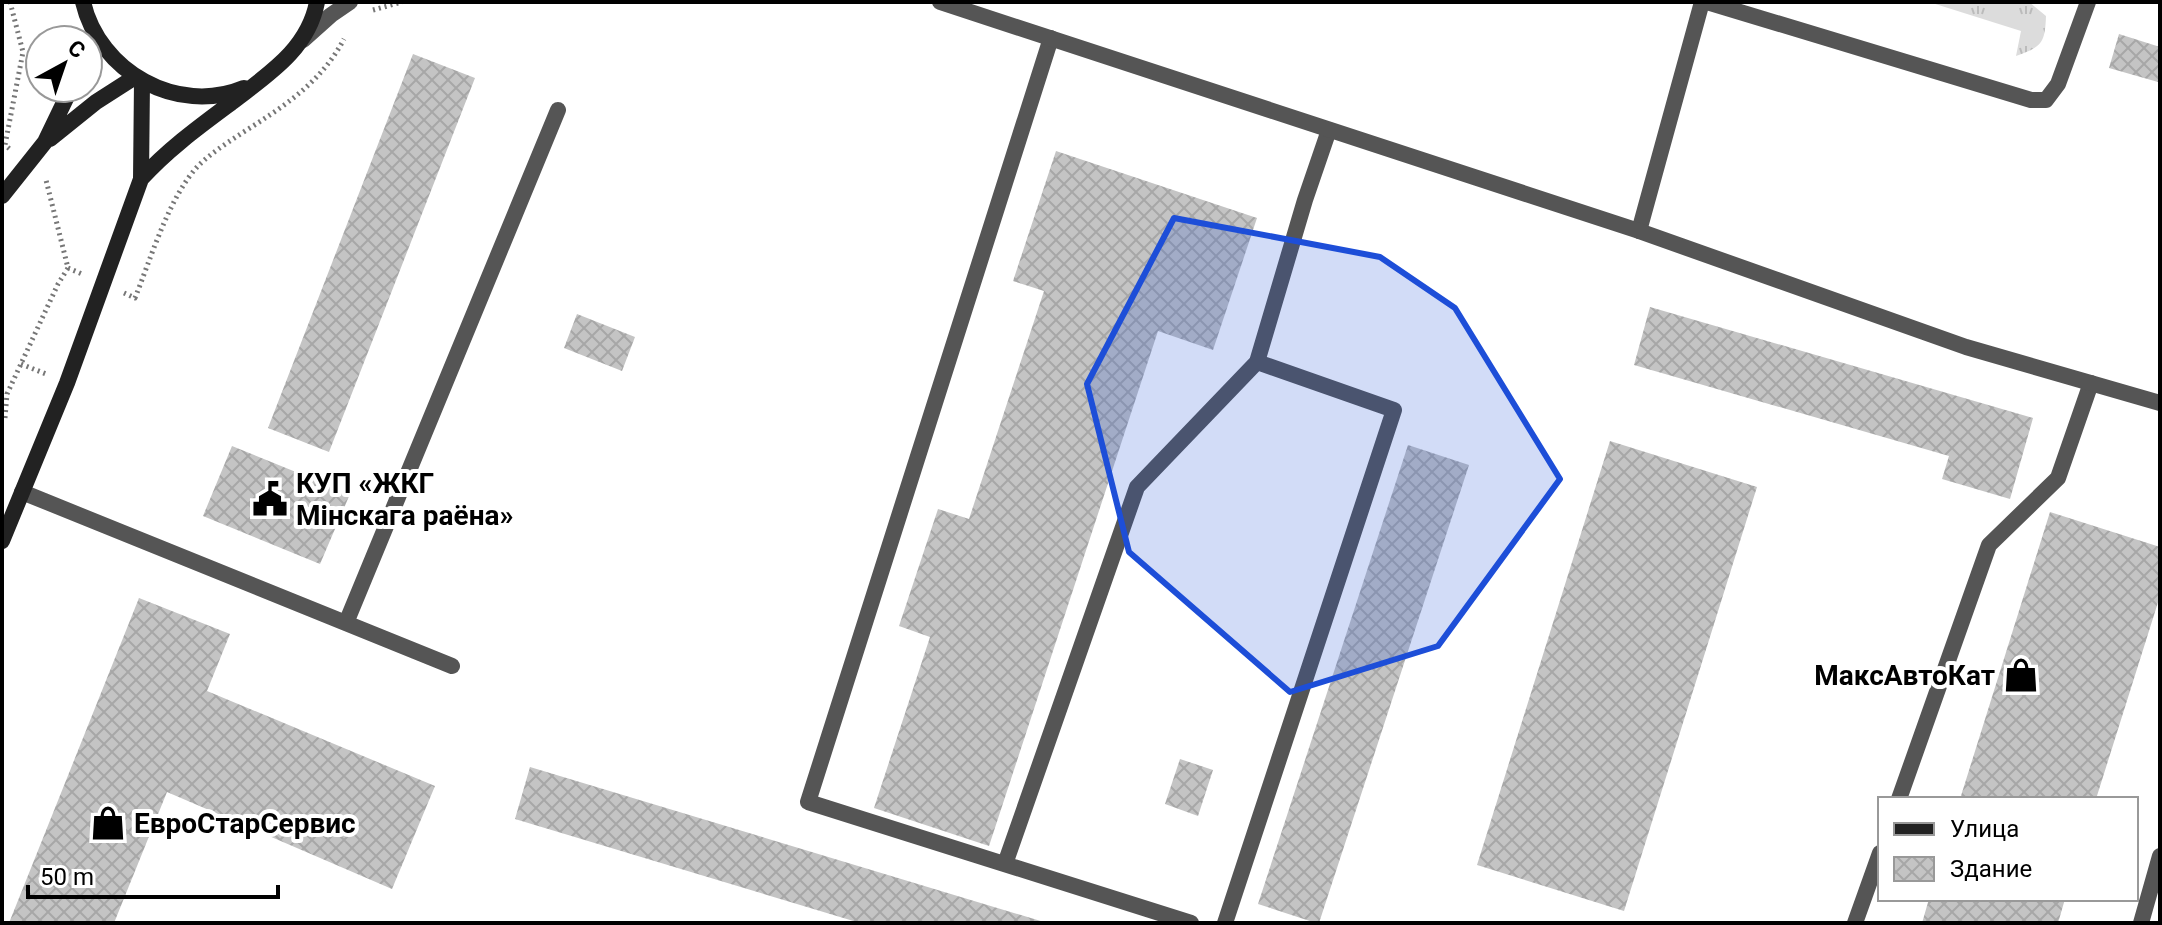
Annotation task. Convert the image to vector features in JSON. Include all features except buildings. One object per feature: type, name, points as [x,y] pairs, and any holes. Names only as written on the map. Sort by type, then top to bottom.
[{"type":"street","points":[[302,41],[317,2]]},
{"type":"street","points":[[141,179],[198,128],[283,64],[302,41],[350,2]]},
{"type":"street","points":[[940,2],[1639,231],[1966,347],[2160,403]]},
{"type":"street","points":[[1639,231],[1704,2],[2031,100],[2046,100],[2058,84],[2088,2]]},
{"type":"street","points":[[84,6],[106,51],[139,79],[163,90],[211,96],[237,91],[260,81]]},
{"type":"street","points":[[1051,38],[808,802],[1191,923]]},
{"type":"street","points":[[45,142],[96,102],[139,79]]},
{"type":"street","points":[[2,541],[73,369],[141,179],[139,79]]},
{"type":"street","points":[[2,196],[45,142],[63,104]]},
{"type":"street","points":[[346,623],[558,110]]},
{"type":"street","points":[[1005,864],[1137,487],[1257,362],[1329,130]]},
{"type":"street","points":[[1225,923],[1394,410],[1257,362]]},
{"type":"street","points":[[1900,797],[1989,545],[2058,478],[2091,383]]},
{"type":"street","points":[[22,492],[452,666]]},
{"type":"street","points":[[2141,923],[2160,856]]},
{"type":"street","points":[[1855,923],[1878,859]]},
{"type":"path","points":[[364,15],[402,2]]},
{"type":"path","points":[[135,298],[177,197],[198,167],[304,91],[336,54],[348,31]]},
{"type":"path","points":[[5,418],[7,394],[58,284]]},
{"type":"highlighted area","points":[[1174,218],[1380,257],[1455,308],[1560,479],[1438,646],[1290,692],[1129,552],[1087,384]]},
{"type":"green space","points":[[1929,2],[2029,2],[2046,16],[2045,32],[2037,47],[2016,56],[2021,31]]},
{"type":"place","name":"КУП «ЖКГ Мінскага раёна»","points":[[270,499]]},
{"type":"place","name":"МаксАвтоКат","points":[[2021,675]]},
{"type":"place","name":"ЕвроСтарСервис","points":[[108,823]]}]
